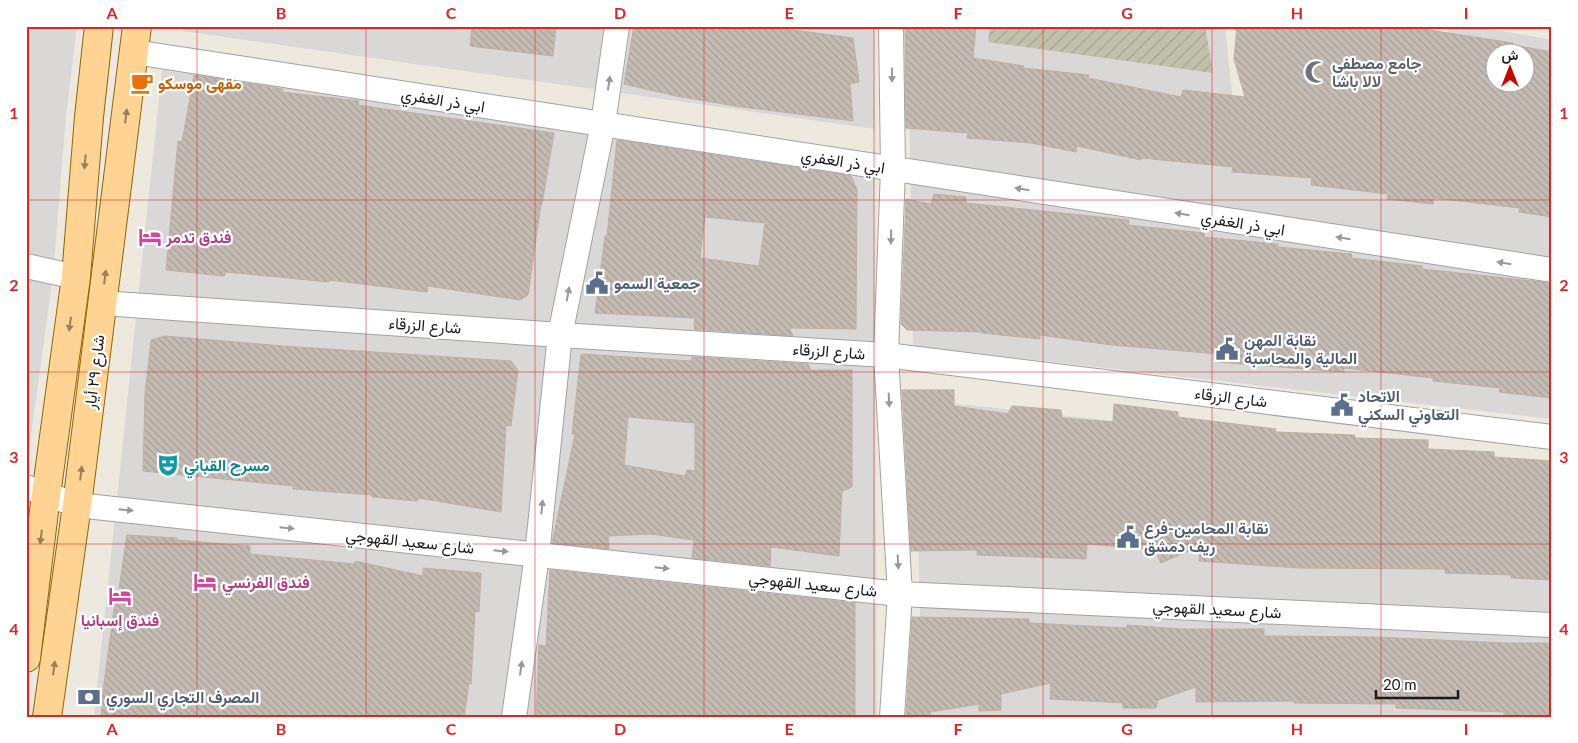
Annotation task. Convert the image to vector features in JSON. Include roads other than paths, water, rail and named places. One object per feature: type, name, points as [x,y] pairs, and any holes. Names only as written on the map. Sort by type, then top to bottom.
[{"type":"main road","name":"شارع ٢٩ أيار","points":[[26,658],[36,491],[76,277],[89,118],[99,26]]},
{"type":"main road","name":"شارع ٢٩ أيار","points":[[48,717],[136,39]]},
{"type":"street","points":[[514,717],[537,555],[560,334],[603,124],[618,26]]},
{"type":"street","points":[[891,26],[893,169],[886,355],[900,594],[892,717]]},
{"type":"street","name":"ابي ذر الغفري","points":[[136,39],[603,124],[1552,270]]},
{"type":"street","points":[[26,266],[76,277]]},
{"type":"street","name":"شارع الزرقاء","points":[[102,303],[886,355],[1552,437]]},
{"type":"street","name":"شارع سعيد القهوجي","points":[[36,491],[77,505],[900,594],[1552,625]]},
{"type":"place","name":"جامع مصطفى لالا باشا","points":[[1316,72]]},
{"type":"place","name":"مقهى موسكو","points":[[142,83]]},
{"type":"place","name":"فندق تدمر","points":[[150,237]]},
{"type":"place","name":"جمعية السمو","points":[[597,283]]},
{"type":"place","name":"نقابة المهن المالية والمحاسبة","points":[[1227,349]]},
{"type":"place","name":"الاتحاد التعاوني السكني","points":[[1342,405]]},
{"type":"place","name":"مسرح القباني","points":[[168,465]]},
{"type":"place","name":"نقابة المحامين-فرع ريف دمشق","points":[[1128,537]]},
{"type":"place","name":"فندق الفرنسي","points":[[205,582]]},
{"type":"place","name":"فندق إسبانيا","points":[[120,596]]},
{"type":"place","name":"المصرف التجاري السوري","points":[[89,697]]}]
